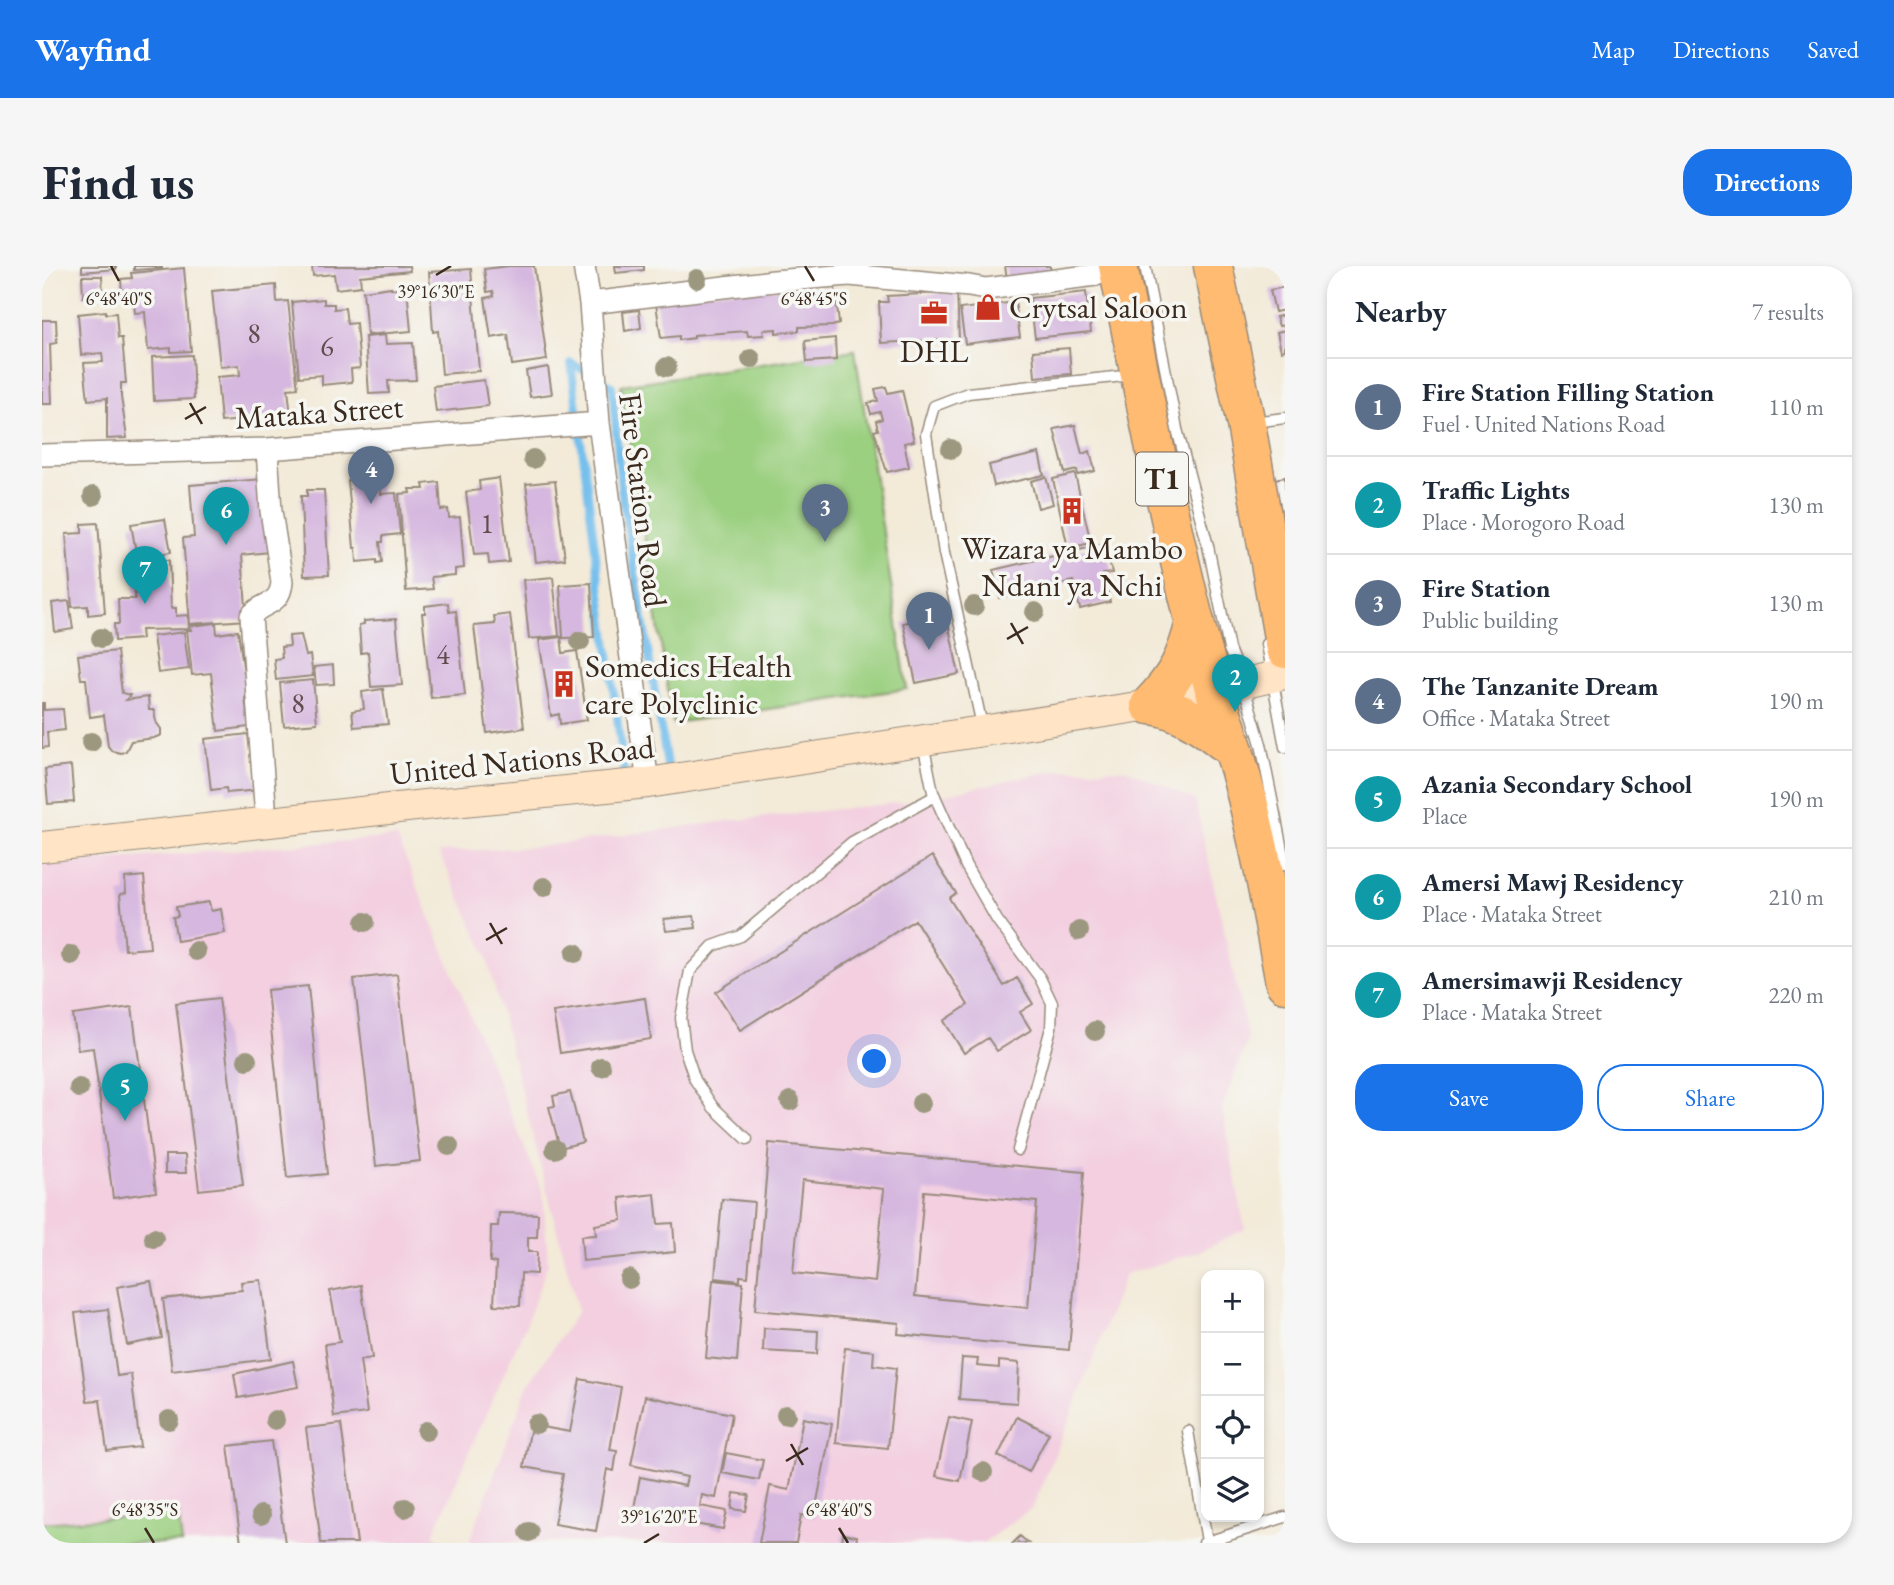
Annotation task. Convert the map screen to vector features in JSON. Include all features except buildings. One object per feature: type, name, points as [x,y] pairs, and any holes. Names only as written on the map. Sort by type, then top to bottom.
[{"type":"highway","name":"T1","points":[[1213,266],[1246,424],[1265,534],[1260,668],[1234,750],[1263,863],[1285,983]]},
{"type":"highway","name":"T1","points":[[1107,271],[1139,375],[1195,622],[1260,668]]},
{"type":"highway","points":[[1265,534],[1285,570]]},
{"type":"highway","points":[[1150,705],[1174,679],[1188,652],[1195,622]]},
{"type":"highway","points":[[1150,705],[1169,707],[1181,712],[1234,750]]},
{"type":"street","name":"Fire Station Road","points":[[584,266],[590,303],[599,423],[648,783]]},
{"type":"street","points":[[590,303],[849,270],[967,276],[986,289],[1107,271]]},
{"type":"street","name":"Mataka Street","points":[[42,455],[267,449],[599,423]]},
{"type":"street","points":[[264,804],[251,616],[253,612],[276,600],[282,582],[271,511],[267,449]]},
{"type":"street","name":"United Nations Road","points":[[42,847],[648,783],[1150,705],[1260,668]]},
{"type":"lane","points":[[1145,266],[1178,429],[1208,547],[1229,649],[1260,668],[1285,747]]},
{"type":"lane","points":[[983,731],[944,553],[926,435],[934,406],[968,393],[1139,375]]},
{"type":"lane","points":[[1246,424],[1285,418]]},
{"type":"lane","points":[[1260,668],[1261,744],[1285,865]]},
{"type":"lane","points":[[922,741],[935,796],[966,866],[997,920],[1040,978],[1052,1003],[1051,1028],[1018,1150]]},
{"type":"lane","points":[[747,1139],[713,1107],[695,1080],[685,1050],[681,1018],[690,971],[713,946],[741,936],[852,842],[935,796]]},
{"type":"lane","points":[[1188,1431],[1206,1542],[1285,1517]]},
{"type":"shaded area","points":[[1126,769],[1195,800],[1248,1038],[1222,1108],[1245,1229],[1198,1252],[1125,1274],[1033,1507],[983,1543],[469,1542],[528,1385],[578,1311],[486,954],[439,852],[536,847],[728,821],[914,801],[1057,770]]},
{"type":"shaded area","points":[[397,837],[543,1192],[548,1263],[527,1322],[433,1535],[449,1543],[42,1543],[42,865]]},
{"type":"green space","points":[[855,350],[907,689],[673,723],[621,385]]},
{"type":"green space","points":[[178,1513],[182,1543],[42,1543],[42,1523]]},
{"type":"waterway","points":[[624,771],[571,363],[612,386],[621,487],[667,765]]},
{"type":"place","name":"Crytsal Saloon","points":[[988,307]]},
{"type":"place","name":"DHL","points":[[934,313]]},
{"type":"place","name":"The Tanzanite Dream","points":[[371,504]]},
{"type":"place","name":"Wizara ya Mambo Ndani ya Nchi","points":[[1072,511]]},
{"type":"place","name":"Fire Station","points":[[825,542]]},
{"type":"place","name":"Amersi Mawj Residency","points":[[226,545]]},
{"type":"place","name":"Amersimawji Residency","points":[[145,604]]},
{"type":"place","name":"Fire Station Filling Station","points":[[929,650]]},
{"type":"place","name":"Somedics Health care Polyclinic","points":[[564,684]]},
{"type":"place","name":"Traffic Lights","points":[[1235,712]]},
{"type":"place","name":"Azania Secondary School","points":[[125,1121]]}]
